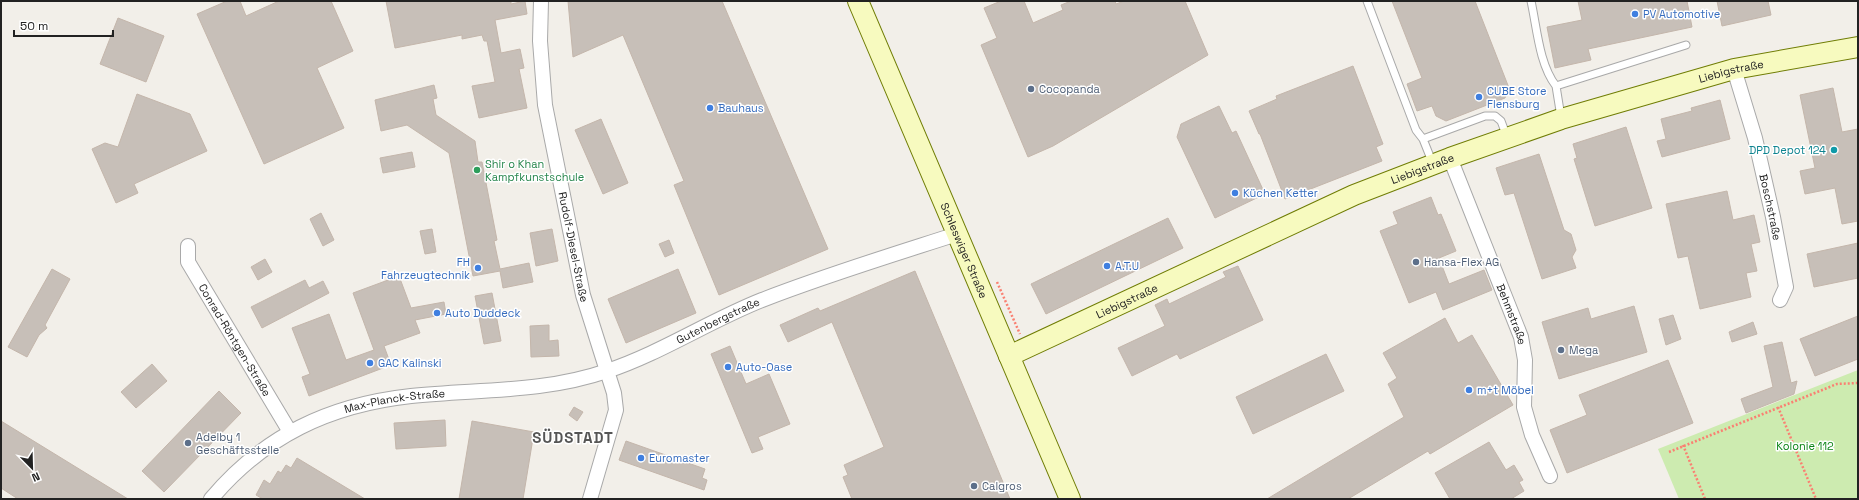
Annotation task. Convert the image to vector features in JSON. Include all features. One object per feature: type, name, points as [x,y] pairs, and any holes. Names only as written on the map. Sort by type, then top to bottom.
[{"type":"street","name":"Rudolf-Diesel-Straße","points":[[541,1],[540,41],[545,105],[583,295],[607,371]]},
{"type":"street","name":"Schleswiger Straße","points":[[858,1],[1070,499]]},
{"type":"street","name":"Liebigstraße","points":[[1009,356],[1354,195],[1441,161],[1561,119],[1734,70],[1858,47]]},
{"type":"street","name":"Boschstraße","points":[[1734,70],[1755,138],[1773,217],[1786,287],[1780,300]]},
{"type":"street","name":"Behmstraße","points":[[1441,161],[1521,337],[1525,360],[1524,407],[1532,435],[1550,476]]},
{"type":"street","name":"Gutenbergstraße","points":[[607,371],[648,355],[716,321],[762,301],[958,234]]},
{"type":"street","name":"Conrad-Röntgen-Straße","points":[[188,246],[188,262],[290,432]]},
{"type":"street","name":"Max-Planck-Straße","points":[[211,499],[229,478],[259,451],[290,432],[353,406],[411,396],[510,390],[578,380],[607,371]]},
{"type":"street","points":[[590,499],[616,410],[614,393],[607,371]]},
{"type":"lane","points":[[1367,1],[1416,130],[1441,161]]},
{"type":"lane","points":[[1531,1],[1544,62],[1550,78],[1556,86],[1561,119]]},
{"type":"lane","points":[[1556,86],[1686,45]]},
{"type":"lane","points":[[1423,139],[1485,116],[1495,116],[1501,121],[1507,138]]},
{"type":"path","points":[[1669,452],[1683,445],[1837,384],[1858,383]]},
{"type":"path","points":[[1778,407],[1816,499]]},
{"type":"path","points":[[1683,445],[1705,499]]},
{"type":"green space","name":"Kolonie 112","points":[[1858,370],[1858,499],[1679,499],[1658,449]]},
{"type":"building","points":[[227,1],[240,1],[246,16],[279,1],[331,1],[353,51],[317,68],[344,128],[264,164],[197,14]]},
{"type":"building","points":[[386,1],[511,1],[511,4],[525,1],[527,14],[495,20],[501,53],[520,49],[524,68],[519,69],[527,108],[479,118],[472,86],[495,82],[487,41],[484,41],[482,35],[462,39],[462,35],[395,48]]},
{"type":"building","name":"Bauhaus","points":[[568,1],[722,1],[828,249],[719,295],[674,185],[684,181],[623,35],[573,57]]},
{"type":"building","points":[[1001,1],[1024,1],[1033,23],[1063,10],[1061,5],[1071,1],[1115,1],[1116,4],[1124,1],[1185,1],[1208,55],[1053,146],[1028,157],[981,45],[997,38],[984,8]]},
{"type":"building","points":[[1392,1],[1475,1],[1509,88],[1505,98],[1446,121],[1436,116],[1432,106],[1417,111],[1407,84],[1422,78]]},
{"type":"building","name":"PV Automotive","points":[[1578,1],[1687,1],[1692,27],[1588,49],[1591,60],[1555,68],[1547,27],[1582,20]]},
{"type":"building","points":[[1717,1],[1768,1],[1771,15],[1722,26]]},
{"type":"building","points":[[118,18],[164,36],[146,82],[100,64]]},
{"type":"building","points":[[1353,66],[1383,144],[1376,147],[1382,161],[1285,199],[1260,134],[1249,111],[1277,99],[1276,96]]},
{"type":"building","points":[[434,85],[437,98],[433,99],[436,115],[475,141],[478,162],[482,162],[497,240],[494,241],[500,269],[529,263],[533,282],[503,288],[500,271],[473,276],[449,153],[407,125],[381,131],[375,100]]},
{"type":"building","name":"DPD Depot 124","points":[[1833,88],[1842,132],[1858,129],[1858,221],[1842,224],[1835,188],[1805,194],[1800,171],[1815,168],[1800,95]]},
{"type":"building","points":[[137,94],[190,114],[207,151],[134,184],[138,193],[116,203],[92,149],[105,143],[118,147]]},
{"type":"building","points":[[1720,100],[1730,139],[1662,157],[1657,141],[1666,139],[1661,119],[1692,111],[1691,108]]},
{"type":"building","points":[[1219,106],[1232,133],[1236,131],[1265,194],[1215,218],[1177,137],[1181,124]]},
{"type":"building","points":[[601,119],[628,183],[603,194],[575,130]]},
{"type":"building","points":[[1626,127],[1652,208],[1595,226],[1574,159],[1577,158],[1573,144]]},
{"type":"building","points":[[412,152],[415,167],[383,173],[380,158]]},
{"type":"building","points":[[1539,154],[1564,230],[1571,234],[1576,250],[1572,257],[1576,268],[1542,279],[1514,193],[1505,195],[1496,168]]},
{"type":"building","points":[[1727,191],[1733,220],[1754,215],[1760,242],[1751,244],[1757,271],[1746,273],[1751,297],[1700,309],[1688,256],[1678,258],[1666,204]]},
{"type":"building","points":[[1431,197],[1438,215],[1441,214],[1456,251],[1439,258],[1449,284],[1484,270],[1492,290],[1443,310],[1436,292],[1409,303],[1380,231],[1398,224],[1393,212]]},
{"type":"building","points":[[321,213],[334,240],[323,246],[310,219]]},
{"type":"building","name":"A.T.U","points":[[1168,218],[1183,248],[1046,314],[1031,284]]},
{"type":"building","points":[[432,229],[436,252],[425,254],[420,231]]},
{"type":"building","points":[[552,229],[558,261],[536,266],[530,233]]},
{"type":"building","points":[[669,240],[674,253],[665,257],[659,244]]},
{"type":"building","points":[[1858,243],[1858,278],[1814,287],[1807,254]]},
{"type":"building","points":[[265,259],[272,272],[258,280],[251,267]]},
{"type":"building","points":[[1238,266],[1263,320],[1180,359],[1177,354],[1132,376],[1118,348],[1165,326],[1155,305],[1167,299],[1169,304],[1226,277],[1223,272]]},
{"type":"building","points":[[52,269],[70,279],[45,325],[47,328],[39,335],[27,357],[8,347]]},
{"type":"building","points":[[678,269],[696,313],[626,343],[608,299]]},
{"type":"building","points":[[915,271],[1010,499],[852,499],[843,477],[848,475],[844,465],[884,447],[832,322],[788,342],[780,325],[818,308],[820,311]]},
{"type":"building","points":[[399,276],[411,308],[444,302],[446,314],[415,320],[420,333],[384,346],[391,365],[309,396],[302,377],[310,374],[292,328],[329,314],[346,360],[374,350],[353,293]]},
{"type":"building","points":[[305,280],[309,288],[323,281],[329,293],[262,328],[251,307]]},
{"type":"building","points":[[492,293],[501,341],[484,344],[475,296]]},
{"type":"building","points":[[1634,306],[1647,352],[1559,379],[1542,322],[1588,308],[1591,319]]},
{"type":"building","points":[[1673,315],[1681,339],[1666,345],[1659,319]]},
{"type":"building","points":[[1858,316],[1858,359],[1815,376],[1800,339]]},
{"type":"building","points":[[1445,318],[1458,343],[1472,335],[1513,405],[1430,454],[1428,451],[1348,499],[1267,499],[1404,417],[1388,384],[1397,378],[1383,353]]},
{"type":"building","points":[[1753,322],[1757,334],[1732,342],[1729,332]]},
{"type":"building","points":[[549,325],[549,341],[558,340],[559,356],[531,357],[530,326]]},
{"type":"building","points":[[1782,342],[1791,383],[1797,381],[1794,394],[1746,413],[1741,399],[1773,387],[1764,346]]},
{"type":"building","points":[[730,346],[746,384],[769,374],[790,424],[758,437],[763,449],[752,453],[711,354]]},
{"type":"building","points":[[1326,354],[1344,391],[1253,434],[1236,397]]},
{"type":"building","points":[[1668,360],[1693,423],[1567,473],[1550,430],[1587,415],[1579,395]]},
{"type":"building","points":[[152,364],[167,381],[136,408],[121,392]]},
{"type":"building","points":[[219,391],[241,413],[164,492],[142,471]]},
{"type":"building","points":[[574,407],[583,412],[577,421],[569,415]]},
{"type":"building","points":[[445,420],[446,446],[396,449],[394,423]]},
{"type":"building","points":[[1,421],[128,499],[18,499],[1,488]]},
{"type":"building","points":[[472,421],[534,432],[523,499],[459,499]]},
{"type":"building","points":[[626,441],[705,469],[702,478],[707,480],[704,490],[619,460]]},
{"type":"building","points":[[1489,442],[1506,470],[1514,465],[1523,480],[1519,482],[1524,491],[1511,499],[1450,499],[1435,473]]},
{"type":"building","points":[[297,458],[365,499],[263,499],[256,495],[264,480],[270,484],[278,471],[281,473],[286,465],[291,468]]},
{"type":"place","name":"PV Automotive","points":[[1635,14]]},
{"type":"place","name":"Cocopanda","points":[[1031,89]]},
{"type":"place","name":"CUBE Store Flensburg","points":[[1479,97]]},
{"type":"place","name":"Bauhaus","points":[[710,108]]},
{"type":"place","name":"DPD Depot 124","points":[[1834,150]]},
{"type":"place","name":"Shir o Khan Kampfkunstschule","points":[[477,170]]},
{"type":"place","name":"Küchen Ketter","points":[[1235,193]]},
{"type":"place","name":"Hansa-Flex AG","points":[[1416,262]]},
{"type":"place","name":"A.T.U","points":[[1107,266]]},
{"type":"place","name":"FH Fahrzeugtechnik","points":[[478,268]]},
{"type":"place","name":"Auto Duddeck","points":[[437,313]]},
{"type":"place","name":"Mega","points":[[1561,350]]},
{"type":"place","name":"GAC Kalinski","points":[[370,363]]},
{"type":"place","name":"Auto-Oase","points":[[728,367]]},
{"type":"place","name":"m+t Möbel","points":[[1469,390]]},
{"type":"place","name":"Adelby 1 Geschäftsstelle","points":[[188,443]]},
{"type":"place","name":"Euromaster","points":[[641,458]]},
{"type":"place","name":"Calgros","points":[[974,486]]},
{"type":"district","name":"SÜDSTADT","points":[[573,438]]}]
